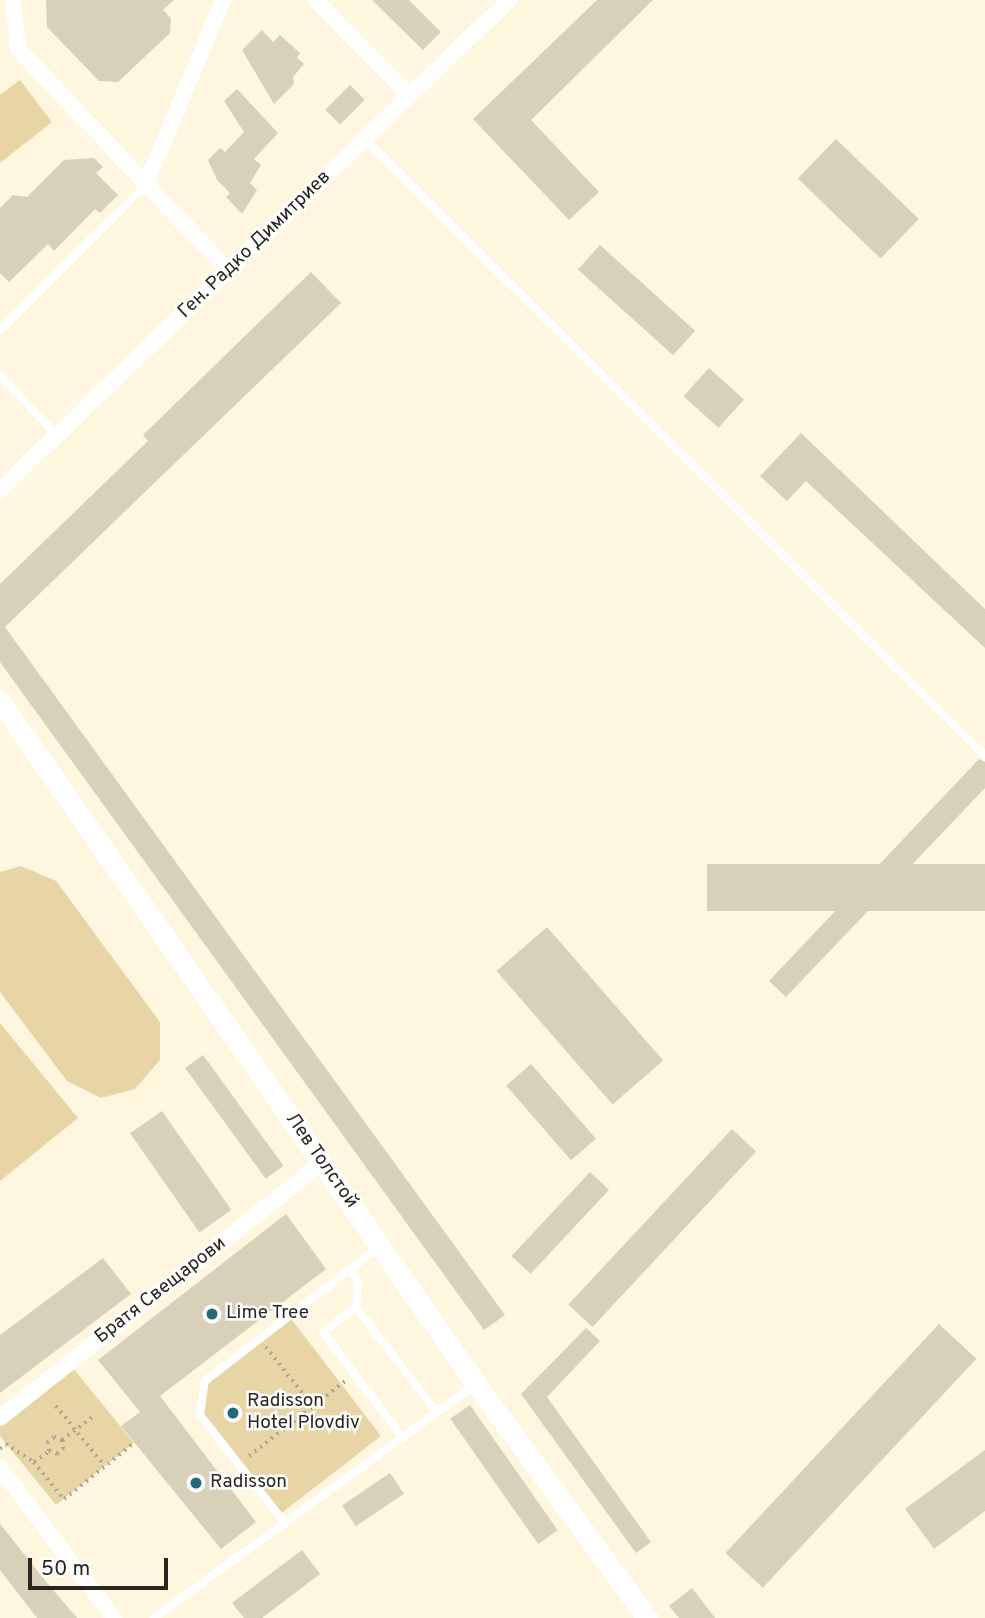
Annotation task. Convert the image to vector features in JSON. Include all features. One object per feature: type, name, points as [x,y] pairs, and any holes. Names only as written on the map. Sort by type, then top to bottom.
[{"type":"street","points":[[13,0],[19,49],[145,186],[229,270]]},
{"type":"street","points":[[145,186],[223,0]]},
{"type":"street","points":[[316,0],[410,96]]},
{"type":"street","name":"Ген. Радко Димитриев","points":[[0,490],[509,0]]},
{"type":"street","name":"Лев Толстой","points":[[0,701],[476,1384],[647,1618]]},
{"type":"street","name":"Братя Свещарови","points":[[0,1418],[322,1163]]},
{"type":"street","points":[[0,1468],[114,1618]]},
{"type":"lane","points":[[365,139],[985,756]]},
{"type":"lane","points":[[0,330],[145,186]]},
{"type":"lane","points":[[0,376],[57,435]]},
{"type":"lane","points":[[285,1523],[200,1415],[205,1381],[380,1246]]},
{"type":"lane","points":[[349,1270],[358,1281],[356,1307],[437,1413]]},
{"type":"lane","points":[[356,1307],[323,1332],[403,1438]]},
{"type":"lane","points":[[154,1618],[476,1384]]},
{"type":"path","points":[[260,1339],[313,1406]]},
{"type":"path","points":[[239,1464],[354,1374]]},
{"type":"path","points":[[56,1406],[105,1466]]},
{"type":"path","points":[[62,1440],[92,1417]]},
{"type":"path","points":[[49,1451],[47,1443],[54,1437],[62,1440]]},
{"type":"path","points":[[49,1451],[57,1454],[63,1449],[62,1440]]},
{"type":"path","points":[[0,1449],[6,1444],[34,1462],[64,1499],[134,1443]]},
{"type":"path","points":[[34,1462],[49,1451]]},
{"type":"shaded area","points":[[20,80],[52,122],[0,163],[0,95]]},
{"type":"shaded area","points":[[21,866],[56,881],[160,1022],[160,1060],[135,1089],[101,1098],[67,1081],[0,992],[0,872]]},
{"type":"shaded area","points":[[0,1023],[78,1118],[0,1181]]},
{"type":"shaded area","points":[[289,1316],[381,1436],[279,1515],[200,1415],[205,1381]]},
{"type":"shaded area","points":[[73,1368],[134,1443],[56,1505],[0,1436],[0,1425]]},
{"type":"building","points":[[46,0],[174,0],[163,10],[171,18],[170,33],[118,82],[99,81],[47,27]]},
{"type":"building","points":[[372,0],[409,0],[441,32],[423,50]]},
{"type":"building","points":[[597,0],[653,0],[531,120],[599,192],[569,220],[473,119]]},
{"type":"building","points":[[262,30],[273,42],[280,35],[300,53],[297,58],[304,64],[293,77],[294,84],[274,104],[242,50]]},
{"type":"building","points":[[350,85],[365,100],[340,125],[325,110]]},
{"type":"building","points":[[237,89],[278,133],[254,159],[261,165],[250,183],[257,190],[242,214],[226,197],[230,193],[217,180],[208,160],[220,148],[225,152],[244,132],[224,101]]},
{"type":"building","points":[[836,139],[919,219],[881,258],[798,179]]},
{"type":"building","points":[[94,158],[103,167],[96,173],[118,195],[100,213],[95,209],[54,251],[48,244],[9,282],[0,273],[0,208],[13,195],[27,197],[64,160]]},
{"type":"building","points":[[600,245],[695,331],[673,355],[578,270]]},
{"type":"building","points":[[311,272],[341,303],[5,627],[505,1315],[484,1330],[0,662],[0,584],[148,441],[143,435]]},
{"type":"building","points":[[709,368],[744,399],[719,428],[684,396]]},
{"type":"building","points":[[801,433],[985,609],[985,648],[806,481],[787,501],[760,476]]},
{"type":"building","points":[[979,759],[985,762],[985,788],[786,997],[769,981]]},
{"type":"building","points":[[707,864],[985,864],[985,911],[707,911]]},
{"type":"building","points":[[547,927],[663,1061],[613,1105],[496,971]]},
{"type":"building","points":[[203,1055],[284,1166],[266,1179],[185,1068]]},
{"type":"building","points":[[531,1064],[596,1139],[571,1160],[506,1086]]},
{"type":"building","points":[[162,1111],[231,1210],[199,1232],[130,1133]]},
{"type":"building","points":[[732,1129],[756,1152],[592,1327],[568,1305]]},
{"type":"building","points":[[590,1172],[609,1190],[531,1274],[512,1256]]},
{"type":"building","name":"Lime Tree","points":[[286,1214],[326,1269],[160,1396],[256,1522],[221,1549],[121,1426],[140,1412],[98,1360]]},
{"type":"building","points":[[103,1258],[131,1294],[0,1393],[0,1335]]},
{"type":"building","points":[[939,1324],[976,1359],[763,1588],[726,1553]]},
{"type":"building","points":[[586,1328],[600,1341],[547,1397],[651,1542],[636,1553],[521,1394]]},
{"type":"building","points":[[470,1405],[558,1530],[538,1544],[450,1419]]},
{"type":"building","points":[[985,1450],[985,1511],[934,1549],[905,1509]]},
{"type":"building","points":[[390,1473],[404,1494],[356,1526],[342,1505]]},
{"type":"building","points":[[0,1524],[77,1618],[37,1618],[0,1570]]},
{"type":"building","points":[[302,1550],[320,1574],[262,1618],[244,1618],[232,1603]]},
{"type":"building","points":[[692,1588],[715,1618],[679,1618],[669,1606]]},
{"type":"place","name":"Lime Tree","points":[[212,1314]]},
{"type":"place","name":"Radisson Hotel Plovdiv","points":[[233,1413]]},
{"type":"place","name":"Radisson","points":[[196,1483]]}]
